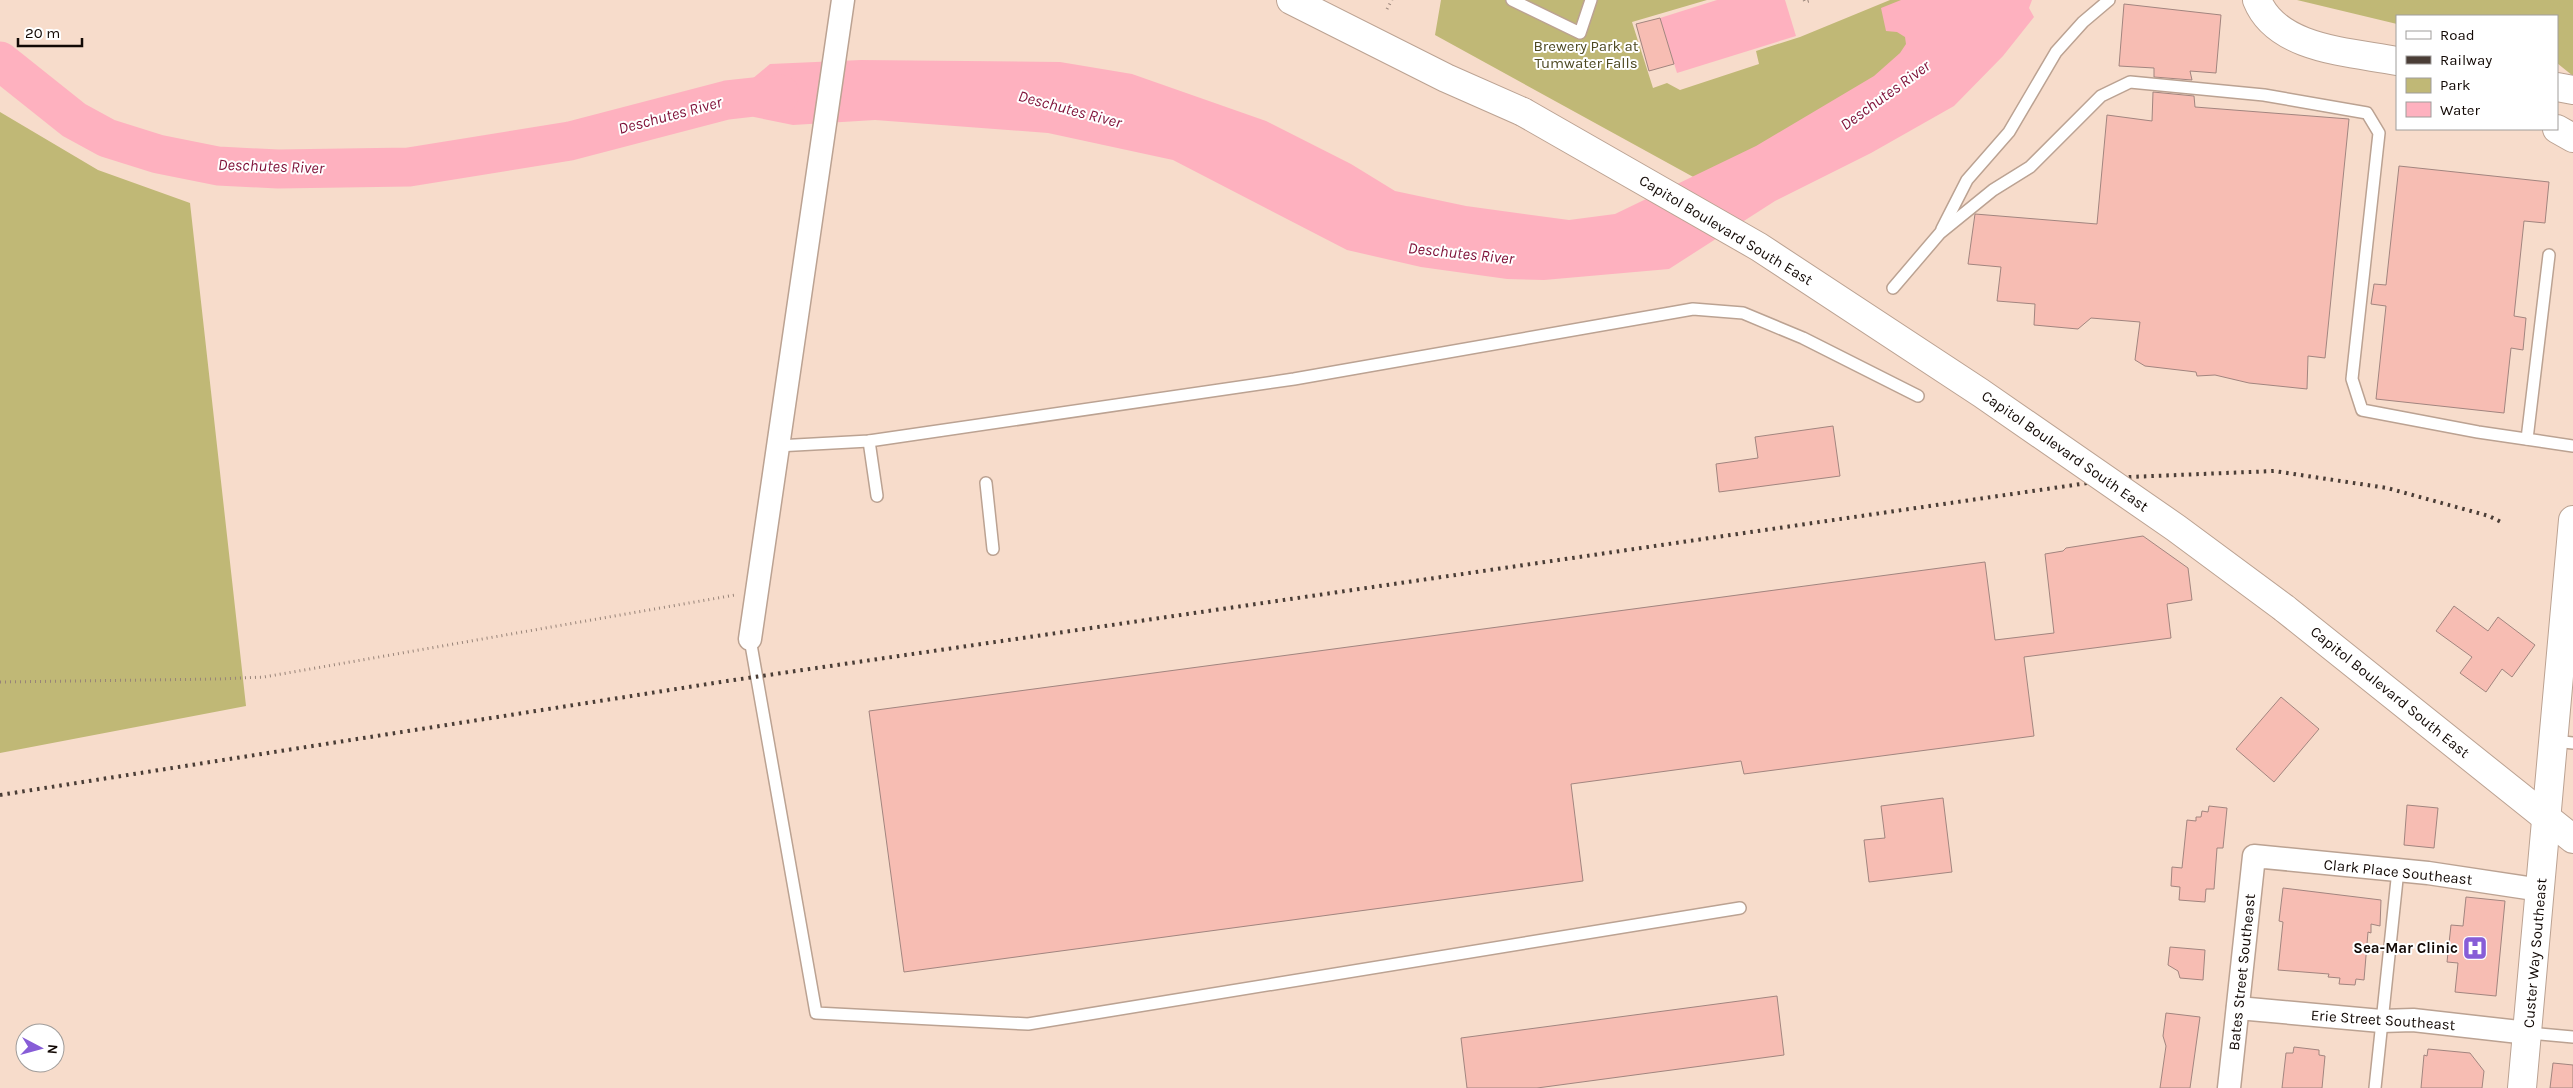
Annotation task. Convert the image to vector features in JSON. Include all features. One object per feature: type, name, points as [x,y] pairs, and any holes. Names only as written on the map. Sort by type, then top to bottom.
[{"type":"main road","name":"Capitol Boulevard South East","points":[[1291,0],[1446,78],[1523,112],[1760,246],[1981,393],[2176,528],[2284,608],[2573,839]]},
{"type":"main road","points":[[2253,0],[2264,15],[2281,32],[2304,42],[2396,61]]},
{"type":"main road","points":[[2558,87],[2573,90]]},
{"type":"main road","points":[[2558,130],[2573,138]]},
{"type":"main road","name":"Custer Way Southeast","points":[[2522,1088],[2547,818],[2564,742],[2573,520]]},
{"type":"street","points":[[750,639],[843,4]]},
{"type":"street","name":"Clark Place Southeast","points":[[2254,856],[2398,870],[2541,890]]},
{"type":"street","name":"Bates Street Southeast","points":[[2229,1088],[2254,856]]},
{"type":"street","name":"Erie Street Southeast","points":[[2238,1008],[2381,1021],[2413,1020],[2528,1033]]},
{"type":"lane","points":[[1512,0],[1580,33],[1591,0]]},
{"type":"lane","points":[[1940,233],[1967,180],[2009,132],[2056,52],[2083,22],[2109,0]]},
{"type":"lane","points":[[1894,288],[1940,233],[1993,190],[2030,167],[2101,96],[2130,82],[2264,95],[2367,112],[2379,134],[2352,379],[2362,410],[2573,446]]},
{"type":"lane","points":[[2527,439],[2549,254]]},
{"type":"lane","points":[[777,446],[869,441],[1294,379],[1693,309],[1742,313],[1803,338],[1918,396]]},
{"type":"lane","points":[[869,441],[877,496]]},
{"type":"lane","points":[[986,483],[992,548]]},
{"type":"lane","points":[[750,639],[816,1013],[1028,1024],[1740,908]]},
{"type":"lane","points":[[2375,1088],[2398,870]]},
{"type":"lane","points":[[2528,1033],[2573,1037]]},
{"type":"path","points":[[1387,9],[1392,0]]},
{"type":"path","points":[[1804,0],[1805,2],[1812,0]]},
{"type":"path","points":[[0,682],[219,680],[264,677],[738,594]]},
{"type":"green space","name":"Brewery Park at Tumwater Falls","points":[[1441,0],[1707,0],[1632,22],[1653,88],[1667,83],[1680,90],[1759,64],[1756,51],[1800,37],[1890,0],[1978,0],[1939,56],[1717,190],[1435,35]]},
{"type":"green space","points":[[2297,0],[2573,0],[2573,76],[2558,64],[2558,15],[2396,15],[2396,24]]},
{"type":"green space","points":[[0,112],[98,170],[190,203],[246,706],[0,753]]},
{"type":"water","points":[[1717,0],[1785,0],[1796,36],[1677,73],[1660,18]]},
{"type":"water","points":[[1901,0],[2032,0],[2029,8],[2034,17],[2003,56],[1954,106],[1871,153],[1775,201],[1669,269],[1544,280],[1507,279],[1421,267],[1347,250],[1173,160],[1048,133],[875,120],[793,125],[754,117],[727,100],[770,64],[861,60],[1060,62],[1132,74],[1266,121],[1351,164],[1395,191],[1466,206],[1569,220],[1615,214],[1756,146],[1874,76],[1900,53],[1906,44],[1905,37],[1897,32],[1886,31],[1881,8]]},
{"type":"building","points":[[2124,4],[2221,15],[2216,73],[2190,71],[2192,80],[2154,77],[2154,68],[2119,66]]},
{"type":"building","points":[[1660,18],[1674,64],[1649,71],[1636,24]]},
{"type":"building","points":[[2153,92],[2194,96],[2195,107],[2349,119],[2325,358],[2308,356],[2307,389],[2249,383],[2215,375],[2197,376],[2196,372],[2145,366],[2135,360],[2140,322],[2091,318],[2078,329],[2034,325],[2035,304],[1997,301],[2001,267],[1968,264],[1975,214],[2097,224],[2107,115],[2152,121]]},
{"type":"building","points":[[2399,166],[2549,182],[2545,223],[2524,221],[2514,316],[2526,318],[2523,350],[2511,348],[2504,413],[2376,399],[2386,306],[2371,304],[2374,284],[2386,285]]},
{"type":"building","points":[[1833,426],[1840,476],[1719,492],[1716,464],[1758,458],[1755,437]]},
{"type":"building","points":[[2143,536],[2188,568],[2192,600],[2167,604],[2171,638],[2024,657],[2034,736],[1744,774],[1741,761],[1571,784],[1583,881],[904,972],[869,711],[1985,562],[1995,640],[2054,633],[2045,554],[2063,551],[2066,548]]},
{"type":"building","points":[[2454,606],[2488,631],[2498,617],[2535,645],[2512,677],[2502,669],[2486,692],[2460,673],[2472,657],[2436,631]]},
{"type":"building","points":[[2281,697],[2319,729],[2274,782],[2236,749]]},
{"type":"building","points":[[1943,798],[1952,872],[1869,882],[1864,840],[1885,838],[1881,806]]},
{"type":"building","points":[[2407,805],[2438,808],[2434,848],[2404,845]]},
{"type":"building","points":[[2209,806],[2227,808],[2223,848],[2217,848],[2214,889],[2206,889],[2205,902],[2179,900],[2180,887],[2171,886],[2172,867],[2182,868],[2187,820],[2196,821],[2196,817],[2201,817],[2202,811],[2208,812]]},
{"type":"building","points":[[2283,888],[2381,900],[2380,926],[2371,924],[2371,933],[2368,932],[2364,980],[2356,979],[2355,985],[2339,984],[2340,978],[2328,977],[2329,974],[2278,970],[2283,922],[2279,921]]},
{"type":"building","points":[[2466,897],[2505,901],[2496,996],[2455,992],[2458,963],[2447,962],[2451,925],[2463,926]]},
{"type":"building","points":[[2170,947],[2205,950],[2203,980],[2180,978],[2178,971],[2168,965]]},
{"type":"building","points":[[1777,996],[1784,1055],[1537,1088],[1467,1088],[1461,1038]]},
{"type":"building","points":[[2166,1013],[2200,1017],[2190,1088],[2160,1088],[2166,1046],[2163,1036]]},
{"type":"building","points":[[2294,1047],[2319,1050],[2319,1055],[2325,1056],[2322,1088],[2282,1088],[2286,1053],[2293,1053]]},
{"type":"building","points":[[2428,1049],[2470,1053],[2484,1071],[2482,1088],[2421,1088],[2424,1055],[2427,1056]]},
{"type":"building","points":[[2553,1063],[2573,1065],[2573,1088],[2550,1088]]},
{"type":"waterway","name":"Deschutes River","points":[[0,61],[74,120],[107,138],[158,154],[218,166],[278,169],[409,167],[570,141],[727,100],[780,94]]},
{"type":"railway","points":[[0,795],[727,681],[2129,477],[2274,471],[2387,488],[2489,516],[2501,522]]},
{"type":"place","name":"Sea-Mar Clinic","points":[[2475,948]]}]
